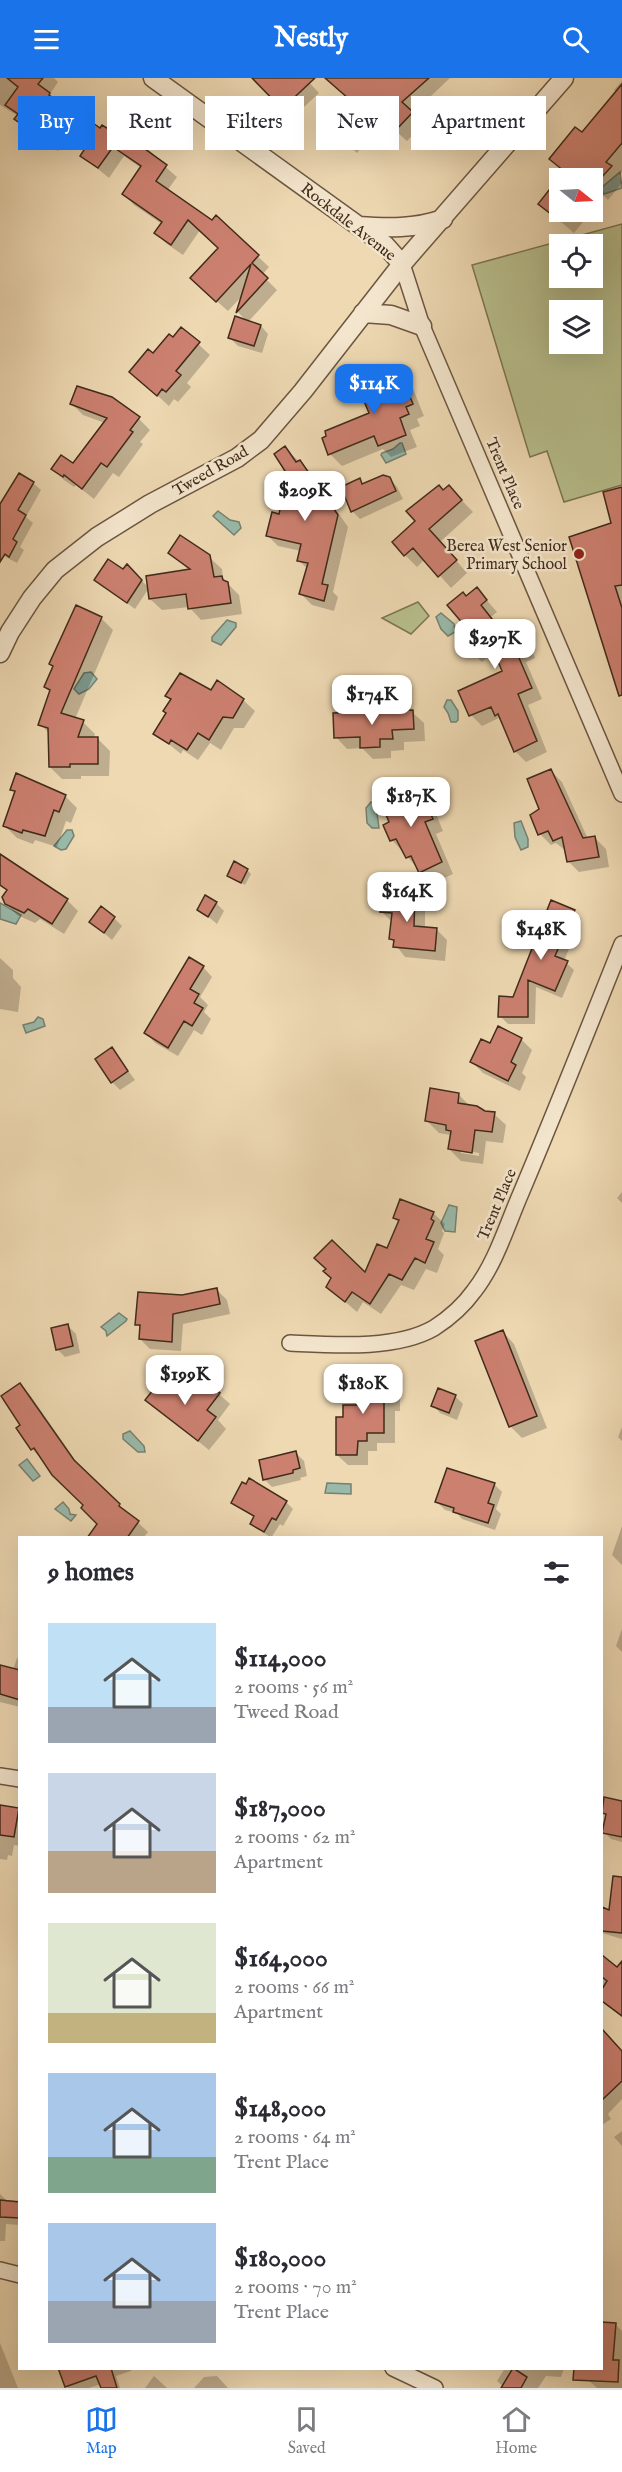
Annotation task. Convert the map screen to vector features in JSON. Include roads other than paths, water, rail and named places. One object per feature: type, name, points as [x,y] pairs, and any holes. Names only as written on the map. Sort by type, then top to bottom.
[{"type":"street","name":"Rockdale Avenue","points":[[153,78],[385,245],[402,264],[564,78]]},
{"type":"street","points":[[356,225],[406,228],[442,219]]},
{"type":"street","name":"Tweed Road","points":[[0,653],[10,632],[32,598],[55,570],[97,537],[150,504],[237,458],[261,440],[303,391],[402,264]]},
{"type":"street","name":"Trent Place","points":[[402,264],[422,326],[622,794]]},
{"type":"street","points":[[363,313],[391,315],[422,326]]},
{"type":"street","name":"Trent Place","points":[[290,1343],[357,1344],[411,1337],[432,1329],[445,1320],[474,1292],[488,1269],[622,944]]},
{"type":"street","points":[[0,1776],[18,1779]]},
{"type":"street","points":[[0,2270],[18,2274]]},
{"type":"street","points":[[397,2370],[435,2388]]},
{"type":"place","name":"Berea West Senior Primary School","points":[[579,554]]}]
